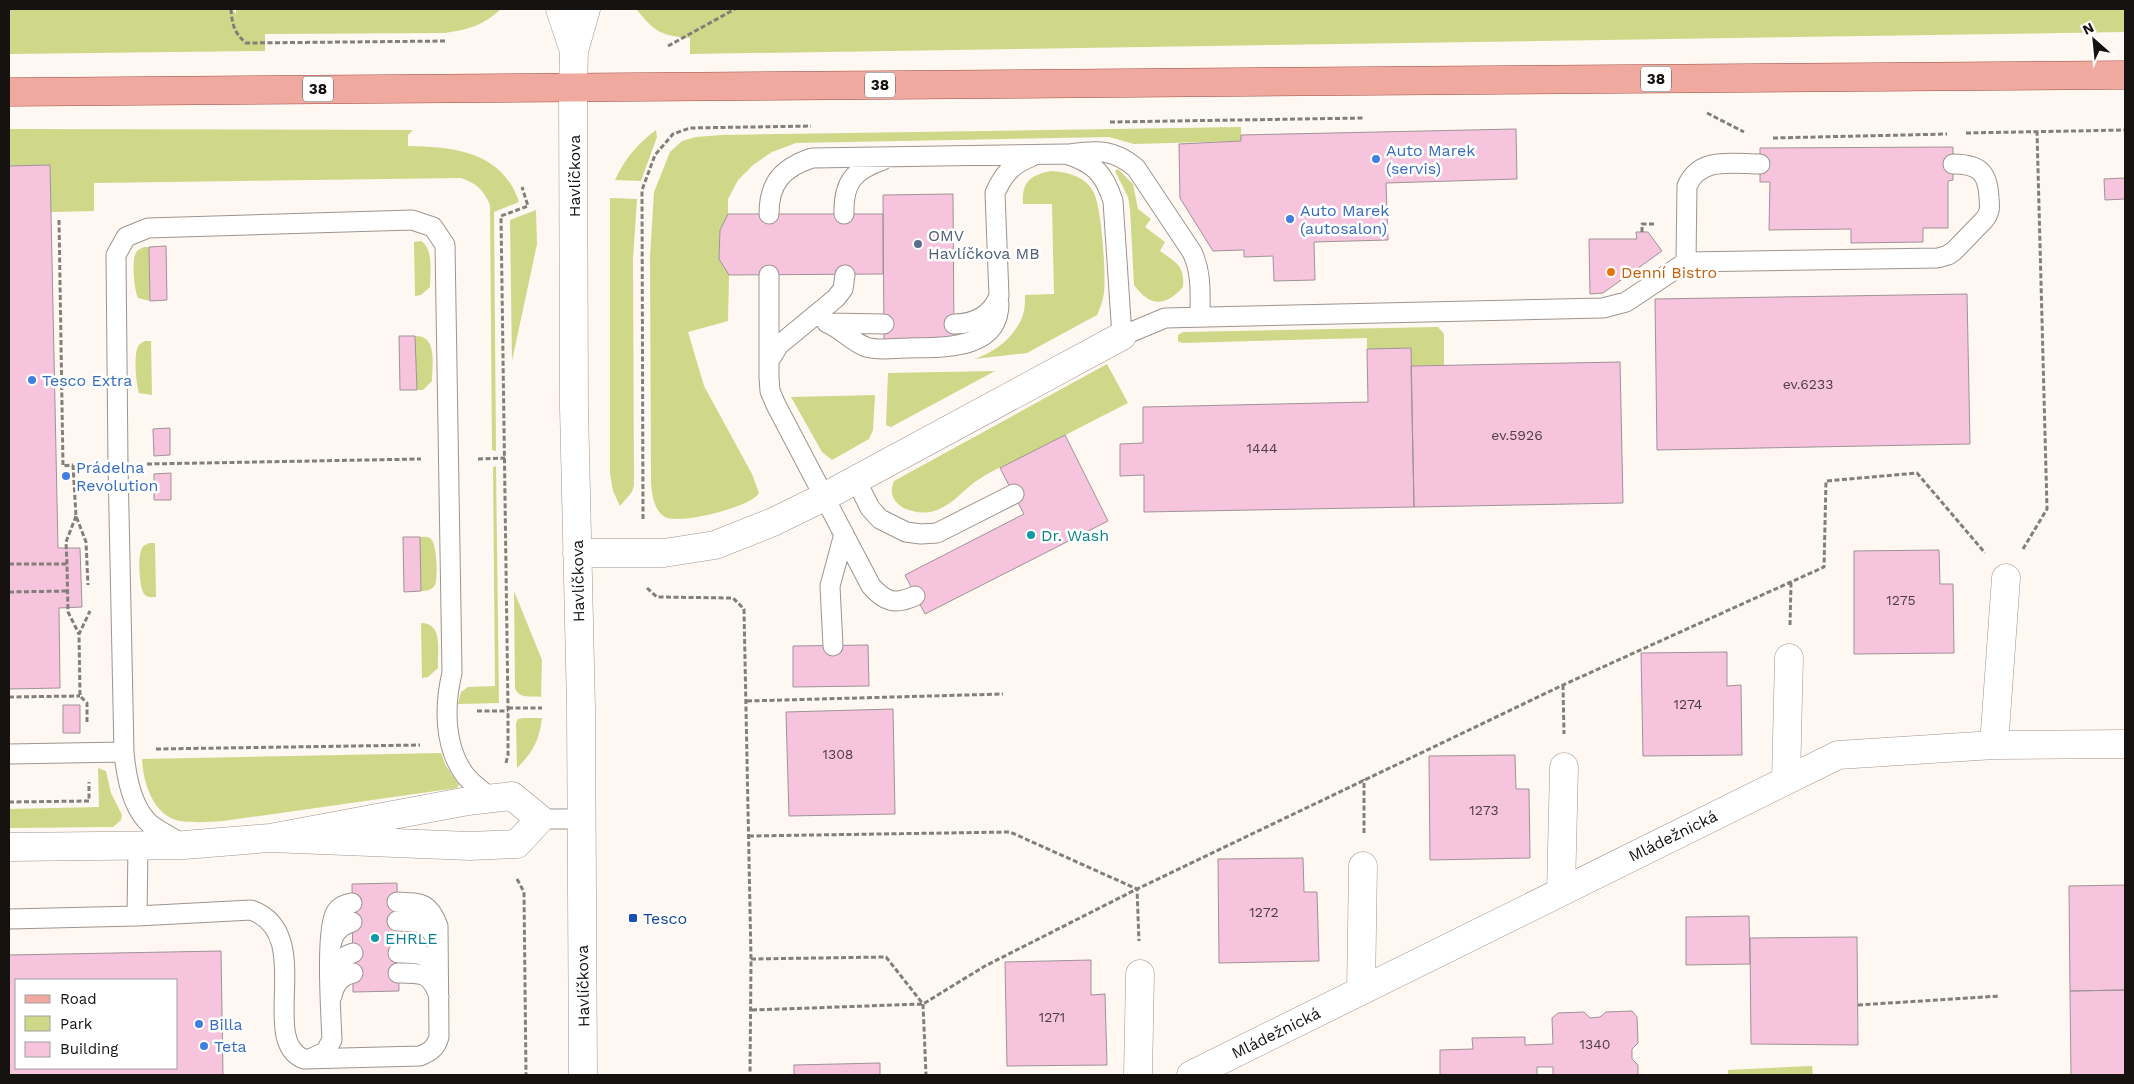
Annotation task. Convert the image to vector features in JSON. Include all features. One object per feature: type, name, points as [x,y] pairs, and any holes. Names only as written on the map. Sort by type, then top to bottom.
[{"type":"main road","name":"38","points":[[9,92],[2125,75]]},
{"type":"street","points":[[560,9],[574,51]]},
{"type":"street","points":[[574,51],[586,9]]},
{"type":"street","name":"Havlíčkova","points":[[574,51],[583,1075]]},
{"type":"street","points":[[577,553],[664,554],[715,545],[773,522],[856,480],[1122,336]]},
{"type":"street","points":[[1994,745],[2006,578]]},
{"type":"street","points":[[1786,780],[1789,658]]},
{"type":"street","name":"Mládežnická","points":[[1190,1075],[1838,755],[1994,745],[2125,744]]},
{"type":"street","points":[[1561,891],[1564,767]]},
{"type":"street","points":[[9,847],[184,845],[270,838],[512,796],[540,819],[517,844],[470,846],[270,838]]},
{"type":"street","points":[[1361,991],[1364,866]]},
{"type":"street","points":[[1138,1075],[1140,974]]},
{"type":"lane","points":[[769,214],[769,196],[776,183],[786,172],[799,163],[812,158],[1040,155],[1090,151],[1109,152],[1124,158],[1136,168],[1195,258],[1200,276],[1200,317]]},
{"type":"lane","points":[[1066,154],[1084,160],[1097,170],[1107,184],[1112,201],[1122,336],[1165,318],[1603,308],[1626,302],[1686,262],[1938,258],[1948,255],[1989,214],[1989,185],[1986,178],[1974,166],[1953,164]]},
{"type":"lane","points":[[827,323],[838,328],[857,343],[873,349],[953,347],[969,343],[984,334],[993,325],[999,314],[995,193],[1001,179],[1010,168],[1024,160],[1040,155]]},
{"type":"lane","points":[[844,214],[843,195],[849,182],[872,164],[892,157]]},
{"type":"lane","points":[[1686,262],[1687,186],[1690,177],[1697,170],[1714,164],[1760,164]]},
{"type":"lane","points":[[184,845],[149,823],[132,794],[126,774],[124,752],[116,255],[126,237],[148,228],[412,220],[433,227],[445,245],[452,673],[447,693],[448,732],[450,745],[465,775],[492,798]]},
{"type":"lane","points":[[769,275],[770,391],[871,586],[880,596],[891,601],[904,601],[915,596]]},
{"type":"lane","points":[[769,361],[779,345],[836,298],[843,289],[844,275]]},
{"type":"lane","points":[[954,324],[976,321],[995,306],[999,296]]},
{"type":"lane","points":[[798,330],[814,324],[827,323],[884,324]]},
{"type":"lane","points":[[856,480],[870,508],[880,519],[906,532],[921,534],[937,532],[1014,494]]},
{"type":"lane","points":[[833,646],[830,586],[844,534]]},
{"type":"lane","points":[[9,754],[124,752]]},
{"type":"lane","points":[[540,819],[581,819]]},
{"type":"lane","points":[[137,916],[138,846]]},
{"type":"lane","points":[[9,919],[137,916],[252,910],[263,914],[279,933],[283,948],[286,1036],[289,1047],[297,1056],[304,1059],[420,1056],[437,1044],[439,1037],[438,926],[431,910],[418,902],[397,902]]},
{"type":"lane","points":[[312,1058],[325,1052],[332,1040],[330,929],[336,910],[352,903]]},
{"type":"lane","points":[[398,921],[425,924],[431,930],[438,945]]},
{"type":"lane","points":[[330,948],[337,930],[344,924],[352,922]]},
{"type":"lane","points":[[331,980],[337,962],[345,955],[353,953]]},
{"type":"lane","points":[[398,953],[419,953],[426,956],[431,961],[438,977]]},
{"type":"lane","points":[[331,999],[338,981],[345,975],[353,973]]},
{"type":"lane","points":[[398,973],[419,973],[426,976],[432,981],[438,997]]},
{"type":"path","points":[[231,9],[232,23],[237,35],[246,43],[445,42]]},
{"type":"path","points":[[668,46],[735,9]]},
{"type":"path","points":[[1706,112],[1747,134]]},
{"type":"path","points":[[1109,122],[1368,118]]},
{"type":"path","points":[[750,1075],[752,1010],[744,609],[733,598],[657,597],[646,587],[644,553],[642,190],[655,155],[673,134],[690,128],[821,126]]},
{"type":"path","points":[[1960,133],[2125,130]]},
{"type":"path","points":[[752,1010],[923,1004],[985,966],[1137,889],[1563,685],[1791,583],[1824,566],[1826,481],[1917,473],[2006,578],[2047,509],[2038,131]]},
{"type":"path","points":[[1765,138],[1950,134]]},
{"type":"path","points":[[504,766],[508,755],[508,708],[501,216],[528,206],[522,187]]},
{"type":"path","points":[[59,220],[63,466],[424,459]]},
{"type":"path","points":[[1642,232],[1642,224],[1659,224]]},
{"type":"path","points":[[473,459],[505,458]]},
{"type":"path","points":[[73,466],[76,516],[86,542],[88,586]]},
{"type":"path","points":[[76,516],[66,542],[68,612],[79,634],[80,696],[87,703],[87,731]]},
{"type":"path","points":[[9,564],[67,564]]},
{"type":"path","points":[[1789,658],[1791,583]]},
{"type":"path","points":[[9,592],[67,591]]},
{"type":"path","points":[[79,634],[90,613],[89,604]]},
{"type":"path","points":[[1563,685],[1564,767]]},
{"type":"path","points":[[747,701],[1002,694]]},
{"type":"path","points":[[9,698],[80,696]]},
{"type":"path","points":[[508,708],[542,708]]},
{"type":"path","points":[[155,742],[156,751],[421,745]]},
{"type":"path","points":[[9,802],[89,801],[88,776]]},
{"type":"path","points":[[1364,779],[1364,866]]},
{"type":"path","points":[[749,836],[1010,832],[1137,889]]},
{"type":"path","points":[[515,875],[524,892],[526,1075]]},
{"type":"path","points":[[1137,889],[1140,974]]},
{"type":"path","points":[[751,959],[886,957],[923,1004],[926,1075]]},
{"type":"path","points":[[1858,1005],[2000,996]]},
{"type":"green space","points":[[9,9],[232,9],[236,14],[236,9],[501,9],[475,26],[445,33],[265,34],[265,51],[9,54]]},
{"type":"green space","points":[[636,9],[2125,9],[2125,32],[690,54],[690,38],[672,36],[659,31],[648,23]]},
{"type":"green space","points":[[1241,127],[1241,141],[1134,144],[1109,137],[796,143],[772,152],[753,165],[738,180],[728,199],[728,214],[720,230],[719,259],[729,275],[728,321],[688,332],[704,386],[752,474],[759,493],[743,504],[699,517],[673,519],[665,517],[658,511],[654,502],[651,483],[650,257],[654,192],[670,152],[682,141],[696,137],[721,135]]},
{"type":"green space","points":[[9,129],[416,130],[413,130],[408,135],[408,146],[459,151],[489,162],[501,172],[511,185],[519,202],[494,212],[496,451],[492,450],[490,205],[482,191],[471,182],[461,178],[94,183],[94,211],[51,212],[50,165],[9,166]]},
{"type":"green space","points":[[656,130],[657,137],[641,181],[615,180],[632,153]]},
{"type":"green space","points":[[1118,169],[1133,184],[1138,209],[1151,219],[1145,227],[1165,242],[1160,251],[1174,261],[1181,269],[1183,287],[1164,301],[1152,301],[1134,285],[1130,209],[1128,197],[1115,171]]},
{"type":"green space","points":[[1050,171],[1074,175],[1085,181],[1093,191],[1096,199],[1103,241],[1104,271],[1104,293],[1097,315],[1027,353],[974,359],[997,348],[1010,337],[1020,323],[1024,313],[1025,295],[1054,294],[1052,204],[1023,204],[1024,190],[1028,181],[1037,175]]},
{"type":"green space","points":[[610,198],[637,199],[633,259],[634,485],[632,492],[620,506],[613,491],[610,474]]},
{"type":"green space","points":[[536,210],[537,244],[512,361],[510,220]]},
{"type":"green space","points":[[421,241],[430,255],[430,287],[421,295],[415,296],[414,242]]},
{"type":"green space","points":[[144,247],[149,247],[150,301],[138,298],[134,281],[135,254]]},
{"type":"green space","points":[[1438,327],[1444,334],[1444,365],[1411,366],[1367,349],[1367,338],[1182,343],[1178,341],[1178,335],[1183,332]]},
{"type":"green space","points":[[415,336],[427,340],[432,352],[432,381],[423,390],[417,390]]},
{"type":"green space","points":[[145,341],[151,341],[152,395],[139,393],[137,384],[136,353],[138,346]]},
{"type":"green space","points":[[1107,364],[1128,403],[986,475],[953,501],[934,511],[918,512],[910,510],[897,503],[893,497],[894,481]]},
{"type":"green space","points":[[995,371],[891,427],[886,425],[888,373]]},
{"type":"green space","points":[[875,395],[873,430],[869,439],[832,460],[822,452],[791,397]]},
{"type":"green space","points":[[496,466],[499,703],[458,704],[461,692],[468,687],[495,686],[493,467]]},
{"type":"green space","points":[[420,537],[427,537],[433,542],[436,562],[435,585],[431,589],[423,591],[421,591]]},
{"type":"green space","points":[[149,543],[155,543],[156,597],[145,595],[140,581],[141,549]]},
{"type":"green space","points":[[514,591],[542,660],[541,697],[529,697],[519,694],[515,688]]},
{"type":"green space","points":[[421,623],[428,624],[433,628],[438,640],[438,668],[428,677],[422,678]]},
{"type":"green space","points":[[542,718],[534,746],[517,768],[516,723],[518,719]]},
{"type":"green space","points":[[441,753],[446,766],[459,785],[457,788],[223,821],[202,822],[180,821],[171,818],[156,805],[147,787],[142,759]]},
{"type":"green space","points":[[98,768],[106,771],[111,793],[122,815],[121,820],[113,827],[9,828],[9,809],[99,807]]},
{"type":"green space","points":[[1812,1066],[1813,1075],[1728,1075],[1728,1070]]},
{"type":"building","name":"Auto Marek (autosalon)","points":[[1516,129],[1517,179],[1386,183],[1388,240],[1314,242],[1315,280],[1274,281],[1273,256],[1244,257],[1244,250],[1213,251],[1180,198],[1179,144],[1241,141],[1241,135]]},
{"type":"building","points":[[1953,147],[1953,180],[1948,181],[1948,228],[1923,228],[1923,242],[1851,243],[1851,229],[1769,230],[1770,182],[1760,182],[1760,148]]},
{"type":"building","name":"Tesco Extra","points":[[50,165],[58,548],[80,548],[82,607],[59,608],[60,688],[9,689],[9,166]]},
{"type":"building","points":[[2125,178],[2125,199],[2105,200],[2104,179]]},
{"type":"building","name":"OMV Havlíčkova MB","points":[[953,194],[954,340],[884,340],[883,195]]},
{"type":"building","points":[[728,214],[883,214],[883,274],[729,275],[719,259],[720,230]]},
{"type":"building","name":"Denní Bistro","points":[[1636,232],[1648,232],[1662,251],[1603,293],[1590,294],[1589,239],[1637,239]]},
{"type":"building","points":[[166,246],[167,300],[150,301],[149,247]]},
{"type":"building","points":[[1967,294],[1970,444],[1657,450],[1655,299]]},
{"type":"building","points":[[399,336],[415,336],[417,390],[400,390]]},
{"type":"building","points":[[1411,348],[1414,507],[1144,512],[1144,475],[1120,476],[1120,444],[1143,443],[1143,407],[1368,402],[1367,349]]},
{"type":"building","points":[[1620,362],[1623,503],[1414,507],[1411,366]]},
{"type":"building","points":[[170,428],[170,455],[154,456],[153,429]]},
{"type":"building","name":"Dr. Wash","points":[[1065,435],[1108,521],[925,614],[905,575],[1024,514],[1000,468]]},
{"type":"building","points":[[171,473],[171,500],[154,500],[154,474]]},
{"type":"building","points":[[403,537],[420,537],[421,591],[404,592]]},
{"type":"building","points":[[1939,550],[1940,584],[1953,584],[1954,653],[1854,654],[1854,551]]},
{"type":"building","points":[[868,645],[869,686],[793,687],[793,646]]},
{"type":"building","points":[[1727,652],[1727,686],[1741,685],[1742,755],[1643,756],[1641,653]]},
{"type":"building","points":[[63,705],[80,705],[80,733],[63,733]]},
{"type":"building","points":[[893,709],[895,814],[789,816],[786,712]]},
{"type":"building","points":[[1515,755],[1516,789],[1529,789],[1530,858],[1430,860],[1429,756]]},
{"type":"building","points":[[1303,858],[1304,892],[1317,892],[1319,961],[1219,963],[1218,859]]},
{"type":"building","name":"EHRLE","points":[[397,883],[399,991],[353,992],[352,884]]},
{"type":"building","points":[[2125,885],[2125,990],[2070,991],[2069,886]]},
{"type":"building","points":[[1749,916],[1750,964],[1686,965],[1686,917]]},
{"type":"building","points":[[1857,937],[1858,1045],[1751,1044],[1750,938]]},
{"type":"building","name":"Billa","points":[[221,951],[223,1075],[9,1075],[9,955]]},
{"type":"building","points":[[1091,960],[1091,995],[1105,994],[1107,1065],[1007,1066],[1005,962]]},
{"type":"building","points":[[2125,990],[2125,1075],[2071,1075],[2070,991]]},
{"type":"building","points":[[1632,1011],[1637,1017],[1638,1043],[1632,1049],[1632,1059],[1638,1065],[1638,1075],[1553,1075],[1553,1067],[1537,1067],[1537,1075],[1440,1075],[1440,1050],[1473,1049],[1472,1038],[1525,1037],[1525,1045],[1553,1044],[1552,1018],[1558,1013],[1584,1012],[1590,1018],[1600,1017],[1606,1012]]},
{"type":"building","points":[[880,1063],[880,1075],[794,1075],[794,1065]]},
{"type":"place","name":"Auto Marek (servis)","points":[[1376,159]]},
{"type":"place","name":"Auto Marek (autosalon)","points":[[1290,219]]},
{"type":"place","name":"OMV Havlíčkova MB","points":[[918,244]]},
{"type":"place","name":"Denní Bistro","points":[[1611,272]]},
{"type":"place","name":"Tesco Extra","points":[[32,380]]},
{"type":"place","name":"Prádelna Revolution","points":[[66,476]]},
{"type":"place","name":"Dr. Wash","points":[[1031,535]]},
{"type":"place","name":"Tesco","points":[[633,918]]},
{"type":"place","name":"EHRLE","points":[[375,938]]},
{"type":"place","name":"Billa","points":[[199,1024]]},
{"type":"place","name":"Teta","points":[[204,1046]]}]
